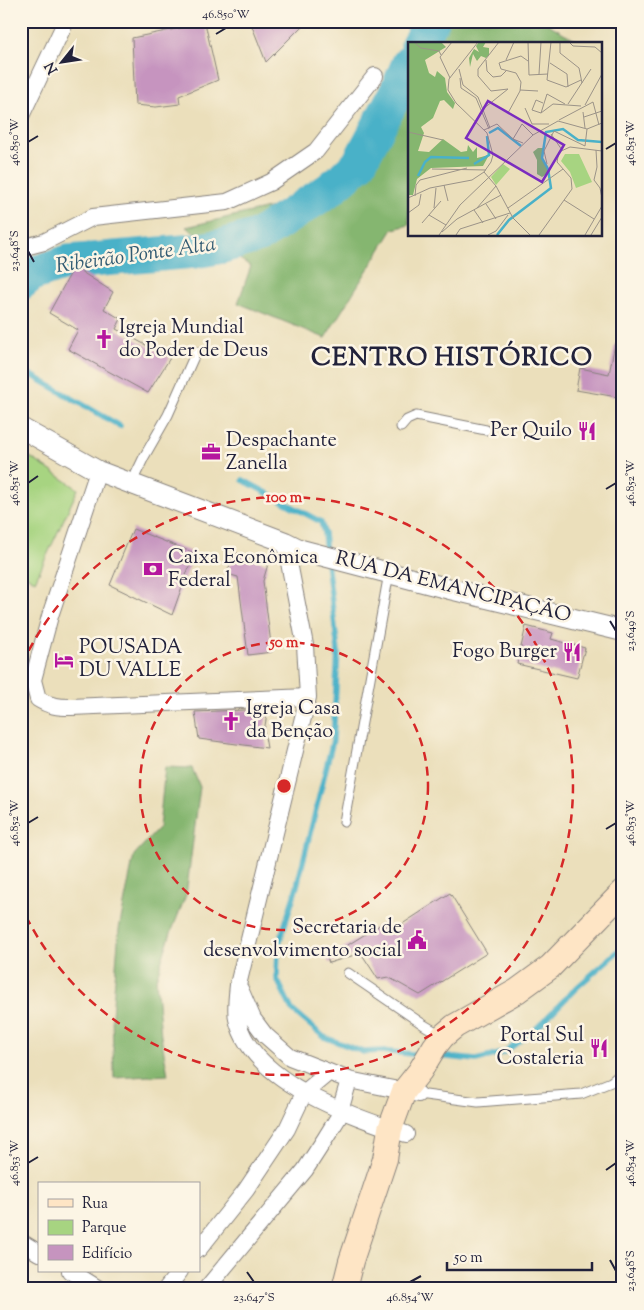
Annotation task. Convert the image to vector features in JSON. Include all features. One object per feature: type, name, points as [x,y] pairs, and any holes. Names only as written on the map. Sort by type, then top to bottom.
[{"type":"main road","points":[[344,1289],[351,1261],[385,1159],[398,1131],[417,1102],[416,1081],[439,1041],[455,1026],[517,991],[550,967],[623,892]]},
{"type":"street","points":[[21,116],[66,21]]},
{"type":"street","points":[[21,248],[44,242],[93,218],[227,202],[271,182],[316,151],[375,76]]},
{"type":"street","name":"RUA DA EMANCIPAÇÃO","points":[[21,428],[98,471],[293,546],[389,573],[623,631]]},
{"type":"street","points":[[98,471],[50,616],[33,680],[38,699],[45,704],[71,707],[308,696]]},
{"type":"street","points":[[293,546],[308,696],[238,985],[237,1019],[252,1050],[261,1062],[304,1093],[398,1131]]},
{"type":"street","points":[[238,985],[253,1019],[265,1035],[290,1057],[350,1080],[416,1081]]},
{"type":"street","points":[[200,1248],[246,1190],[287,1128],[304,1093],[328,1073]]},
{"type":"street","points":[[206,1289],[305,1170],[325,1140],[341,1109],[350,1080]]},
{"type":"street","points":[[21,1242],[38,1251]]},
{"type":"street","points":[[72,1272],[99,1289]]},
{"type":"street","points":[[166,1289],[179,1272]]},
{"type":"lane","points":[[131,485],[144,457],[159,432],[196,352]]},
{"type":"lane","points":[[402,427],[407,420],[416,416],[486,430]]},
{"type":"lane","points":[[344,822],[389,573]]},
{"type":"lane","points":[[348,973],[424,1025],[439,1041]]},
{"type":"lane","points":[[416,1081],[478,1102],[581,1094],[611,1082],[623,1072]]},
{"type":"green space","points":[[432,21],[543,21],[574,39],[574,42],[420,42]]},
{"type":"green space","points":[[408,63],[408,225],[393,229],[325,338],[238,303],[251,266],[186,227],[281,205],[348,166]]},
{"type":"green space","points":[[21,451],[78,489],[35,581],[21,573]]},
{"type":"green space","points":[[165,767],[192,768],[200,787],[186,895],[169,938],[156,979],[161,1036],[168,1075],[114,1078],[112,1016],[119,929],[134,855],[159,828]]},
{"type":"building","points":[[250,21],[307,21],[266,62]]},
{"type":"building","points":[[205,23],[218,80],[179,96],[180,104],[156,107],[135,105],[132,38]]},
{"type":"building","name":"Igreja Mundial do Poder de Deus","points":[[74,267],[113,292],[104,309],[121,319],[116,329],[170,358],[148,393],[68,349],[78,330],[49,313]]},
{"type":"building","points":[[615,344],[623,345],[623,398],[576,390],[580,368],[609,374]]},
{"type":"building","name":"Caixa Econômica Federal","points":[[133,529],[194,553],[172,615],[110,585]]},
{"type":"building","points":[[234,552],[268,564],[263,581],[272,652],[248,655],[238,577],[227,574]]},
{"type":"building","points":[[526,626],[553,633],[551,639],[585,648],[577,678],[517,664]]},
{"type":"building","name":"Igreja Casa da Benção","points":[[268,709],[264,731],[267,748],[199,739],[195,712]]},
{"type":"building","name":"Secretaria de desenvolvimento social","points":[[450,893],[487,953],[420,995],[388,977],[378,979],[361,953],[329,963],[327,958],[383,923],[390,932]]},
{"type":"waterway","name":"Ribeirão Ponte Alta","points":[[419,42],[432,21]]},
{"type":"waterway","name":"Ribeirão Ponte Alta","points":[[21,283],[32,274],[68,262],[195,251],[223,246],[260,235],[329,190],[358,165],[397,91],[408,65]]},
{"type":"waterway","points":[[21,369],[120,426]]},
{"type":"waterway","points":[[243,480],[321,522],[326,553]]},
{"type":"waterway","points":[[327,562],[338,651],[333,740],[297,886],[278,947],[277,979],[292,1010],[324,1037],[363,1052],[381,1051],[422,1055]]},
{"type":"waterway","points":[[437,1056],[476,1060],[503,1053],[536,1029],[575,989],[623,947]]},
{"type":"place","name":"Igreja Mundial do Poder de Deus","points":[[104,339]]},
{"type":"place","name":"Per Quilo","points":[[587,431]]},
{"type":"place","name":"Despachante Zanella","points":[[211,452]]},
{"type":"place","name":"Caixa Econômica Federal","points":[[153,569]]},
{"type":"place","name":"Fogo Burger","points":[[572,652]]},
{"type":"place","name":"POUSADA DU VALLE","points":[[64,660]]},
{"type":"place","name":"Igreja Casa da Benção","points":[[231,721]]},
{"type":"place","name":"Secretaria de desenvolvimento social","points":[[417,940]]},
{"type":"place","name":"Portal Sul Costaleria","points":[[599,1048]]},
{"type":"district","name":"CENTRO HISTÓRICO","points":[[452,359]]}]
